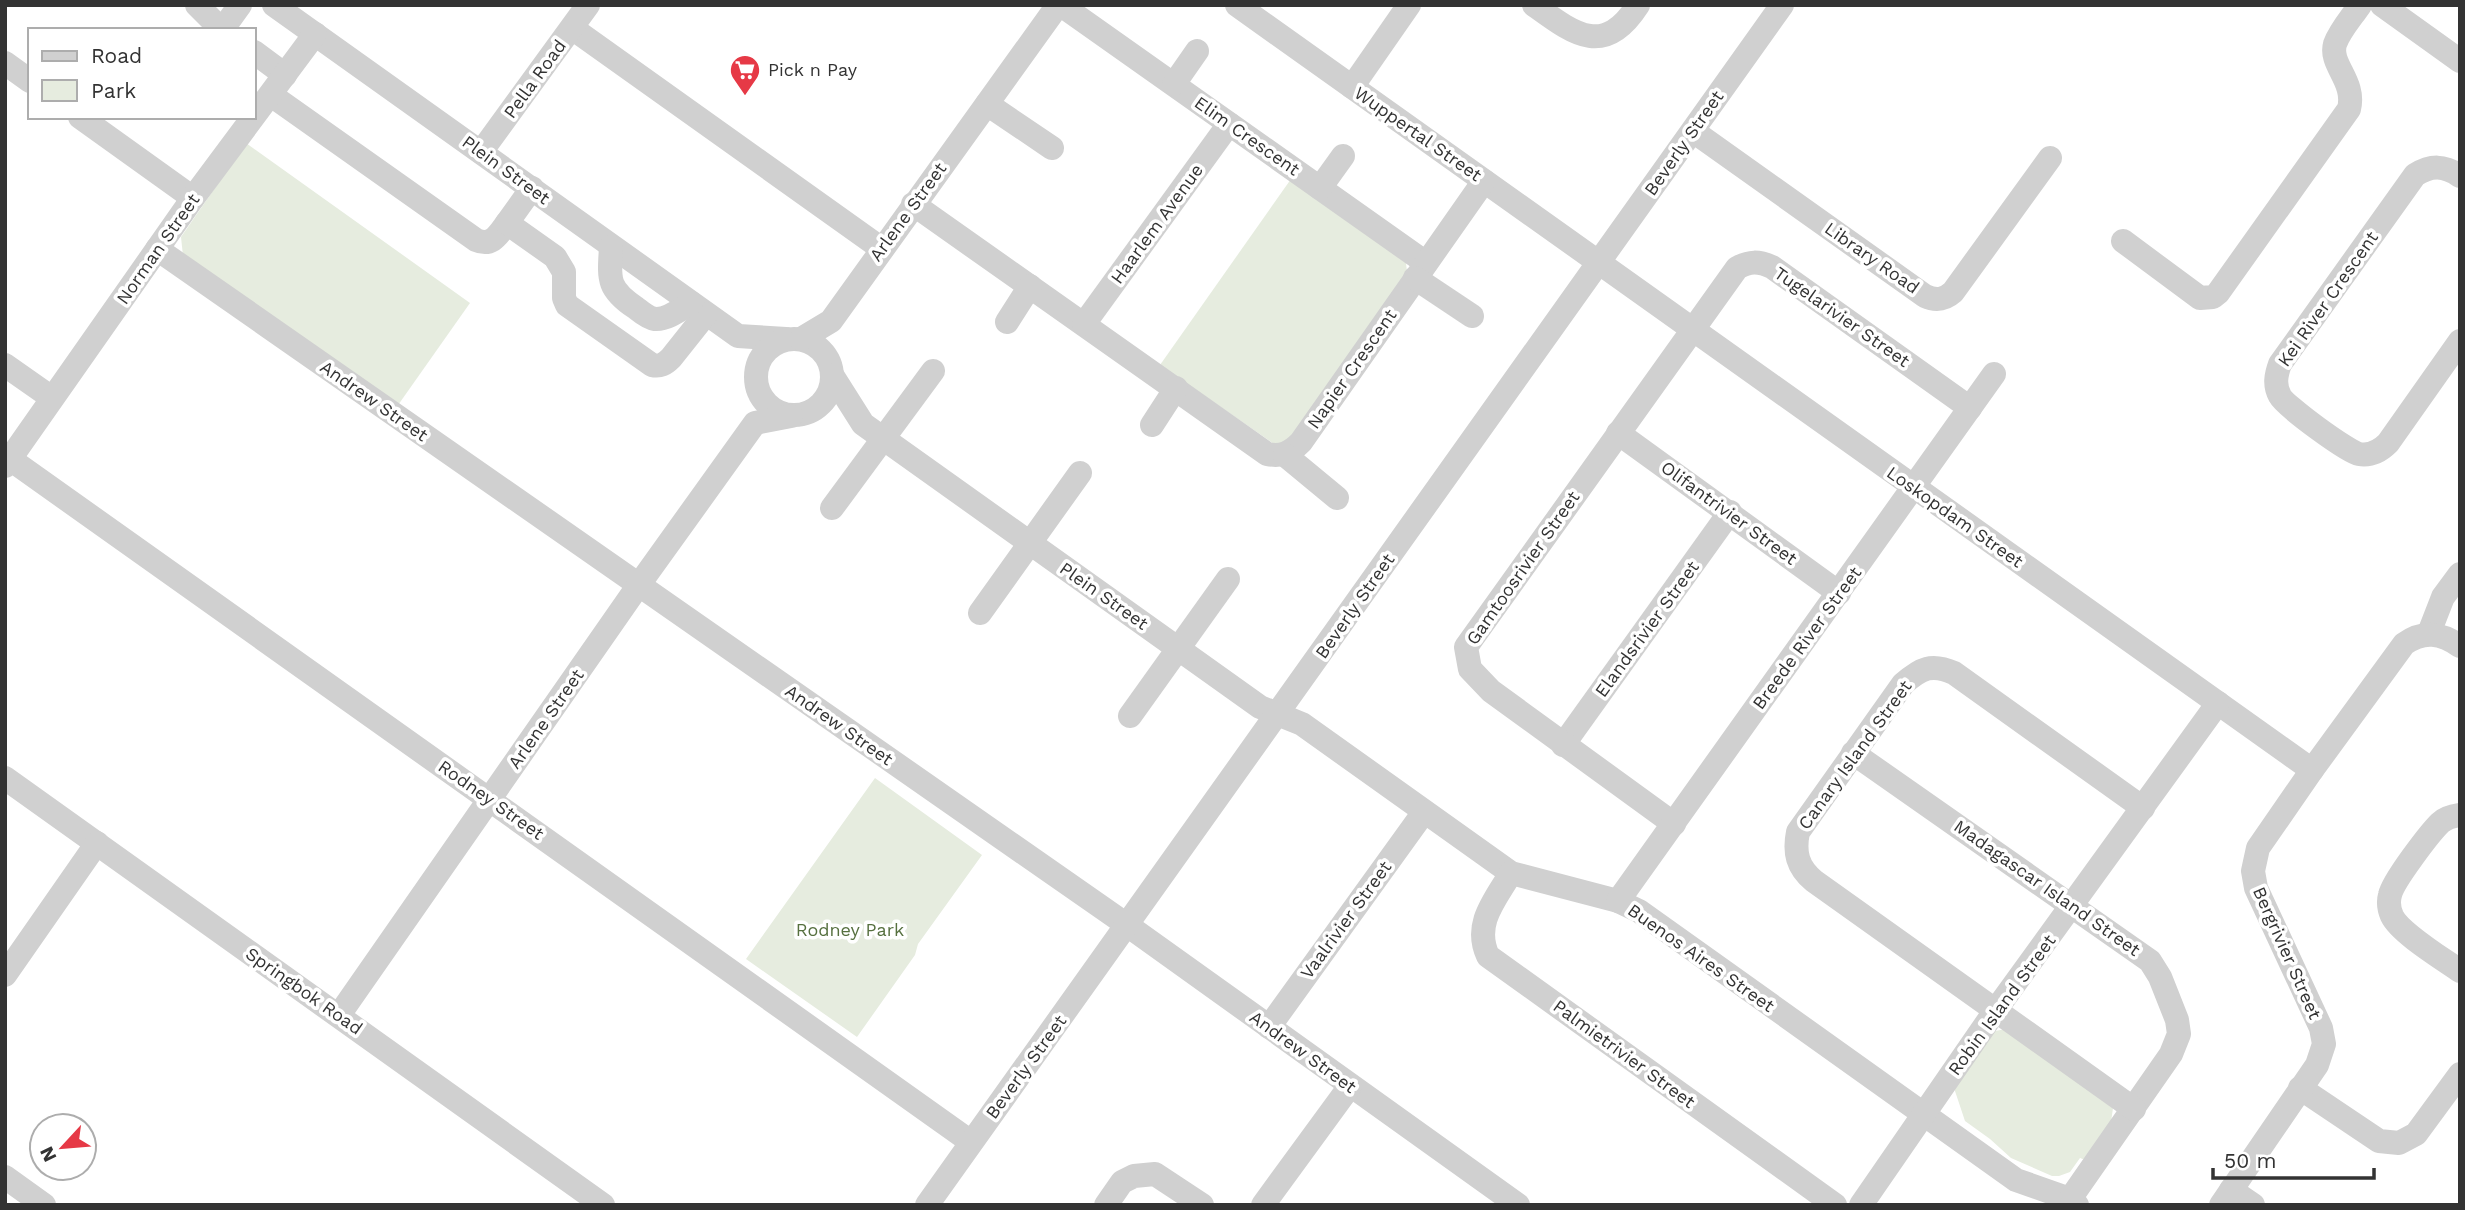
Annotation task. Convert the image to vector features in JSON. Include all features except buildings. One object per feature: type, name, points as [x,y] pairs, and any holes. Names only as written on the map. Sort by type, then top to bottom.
[{"type":"street","points":[[197,5],[220,28]]},
{"type":"street","points":[[223,28],[240,5]]},
{"type":"street","name":"Plein Street","points":[[274,5],[737,336],[755,376]]},
{"type":"street","name":"Pella Road","points":[[481,152],[588,5]]},
{"type":"street","name":"Elim Crescent","points":[[1060,5],[1320,188],[1421,271]]},
{"type":"street","name":"Arlene Street","points":[[794,339],[831,321],[913,204],[1060,5]]},
{"type":"street","name":"Wuppertal Street","points":[[1237,5],[1599,263]]},
{"type":"street","points":[[1352,87],[1409,5]]},
{"type":"street","points":[[1534,5],[1571,31],[1590,36],[1603,36],[1619,30],[1638,5]]},
{"type":"street","name":"Beverly Street","points":[[927,1205],[1782,5]]},
{"type":"street","points":[[2123,241],[2200,298],[2213,297],[2218,293],[2349,109],[2349,88],[2336,60],[2335,46],[2360,5]]},
{"type":"street","points":[[2382,5],[2460,61]]},
{"type":"street","points":[[572,28],[882,249]]},
{"type":"street","name":"Norman Street","points":[[256,115],[315,34]]},
{"type":"street","points":[[1174,84],[1197,51]]},
{"type":"street","points":[[256,53],[285,75]]},
{"type":"street","points":[[5,63],[28,80]]},
{"type":"street","points":[[271,95],[476,240],[490,242],[496,239],[532,188]]},
{"type":"street","points":[[986,104],[1052,148]]},
{"type":"street","points":[[83,119],[193,198]]},
{"type":"street","name":"Norman Street","points":[[7,463],[193,198],[253,119]]},
{"type":"street","name":"Haarlem Avenue","points":[[1084,324],[1229,124]]},
{"type":"street","name":"Library Road","points":[[1693,131],[1925,296],[1937,300],[1953,292],[2050,158]]},
{"type":"street","points":[[1320,188],[1343,156]]},
{"type":"street","name":"Kei River Crescent","points":[[2457,352],[2388,443],[2382,449],[2367,454],[2353,452],[2283,401],[2277,387],[2280,364],[2415,175],[2440,167],[2460,176]]},
{"type":"street","name":"Napier Crescent","points":[[1285,455],[1301,442],[1484,181]]},
{"type":"street","points":[[913,204],[1267,454],[1285,455],[1337,498]]},
{"type":"street","points":[[507,223],[561,264],[567,305],[652,365],[661,366],[671,358],[699,308]]},
{"type":"street","points":[[611,247],[611,285],[626,302],[646,316],[655,319],[699,308]]},
{"type":"street","name":"Andrew Street","points":[[157,249],[1127,925],[1518,1205]]},
{"type":"street","name":"Tugelarivier Street","points":[[1692,329],[1737,268],[1747,263],[1761,262],[1772,267],[1970,408]]},
{"type":"street","name":"Loskopdam Street","points":[[1599,263],[2312,770]]},
{"type":"street","points":[[1421,271],[1472,316]]},
{"type":"street","points":[[1007,322],[1030,286]]},
{"type":"street","points":[[794,339],[766,350],[755,376],[752,398],[755,424],[816,409],[825,400],[831,388],[831,321]]},
{"type":"street","name":"Gamtoosrivier Street","points":[[1674,824],[1563,745],[1475,677],[1469,669],[1466,648],[1692,329]]},
{"type":"street","points":[[737,336],[794,339],[813,343],[823,352],[831,369]]},
{"type":"street","points":[[5,365],[52,398]]},
{"type":"street","name":"Plein Street","points":[[831,369],[863,424],[1260,706],[1278,714]]},
{"type":"street","points":[[832,508],[933,371]]},
{"type":"street","name":"Breede River Street","points":[[1618,901],[1994,374]]},
{"type":"street","points":[[755,376],[759,394],[767,405],[778,412],[798,415]]},
{"type":"street","points":[[1152,425],[1177,388]]},
{"type":"street","name":"Plein Street","points":[[798,415],[834,417],[863,424]]},
{"type":"street","name":"Arlene Street","points":[[338,1016],[638,586],[755,424]]},
{"type":"street","name":"Olifantrivier Street","points":[[1618,433],[1839,593]]},
{"type":"street","name":"Rodney Street","points":[[7,463],[489,799],[971,1142]]},
{"type":"street","points":[[980,613],[1080,473]]},
{"type":"street","name":"Elandsrivier Street","points":[[1563,745],[1730,512]]},
{"type":"street","points":[[2460,574],[2443,597],[2430,633],[2438,634],[2460,646]]},
{"type":"street","points":[[1129,716],[1227,579]]},
{"type":"street","name":"Bergrivier Street","points":[[2226,1197],[2321,1058],[2324,1036],[2256,888],[2253,871],[2258,848],[2398,650],[2412,639],[2430,633]]},
{"type":"street","name":"Canary Island Street","points":[[2134,1109],[1804,872],[1795,847],[1798,832],[1903,684],[1913,675],[1939,666],[1954,673],[2143,808]]},
{"type":"street","name":"Robin Island Street","points":[[1861,1205],[1996,1011],[2218,703]]},
{"type":"street","name":"Buenos Aires Street","points":[[1278,714],[1302,724],[1511,873],[1618,901],[1639,911],[2016,1180],[2074,1202]]},
{"type":"street","name":"Madagascar Island Street","points":[[1853,753],[2150,961],[2160,977],[2177,1020],[2179,1034],[2171,1054],[2074,1202]]},
{"type":"street","name":"Springbok Road","points":[[5,778],[603,1205]]},
{"type":"street","name":"Vaalrivier Street","points":[[1269,1027],[1424,812]]},
{"type":"street","points":[[2460,815],[2440,823],[2421,846],[2392,889],[2389,906],[2399,927],[2460,971]]},
{"type":"street","points":[[5,975],[97,843]]},
{"type":"street","name":"Palmietrivier Street","points":[[1511,873],[1487,914],[1481,931],[1482,944],[1488,956],[1835,1205]]},
{"type":"street","points":[[2300,1088],[2379,1141],[2399,1143],[2416,1134],[2460,1074]]},
{"type":"street","points":[[1263,1205],[1350,1086]]},
{"type":"street","points":[[1106,1205],[1122,1182],[1134,1176],[1155,1174],[1202,1205]]},
{"type":"street","points":[[5,1177],[44,1205]]},
{"type":"street","points":[[2226,1197],[2253,1205]]},
{"type":"green space","points":[[246,143],[470,303],[396,408],[183,256],[181,237]]},
{"type":"green space","points":[[1291,179],[1406,263],[1407,272],[1290,441],[1274,444],[1160,365]]},
{"type":"green space","name":"Rodney Park","points":[[875,778],[982,855],[918,944],[915,955],[857,1037],[746,959]]},
{"type":"green space","points":[[2006,1029],[2113,1108],[2111,1122],[2085,1160],[2080,1158],[2070,1172],[2052,1176],[2011,1158],[1965,1121],[1954,1088],[1995,1031]]},
{"type":"place","name":"Pick n Pay","points":[[745,97]]}]
